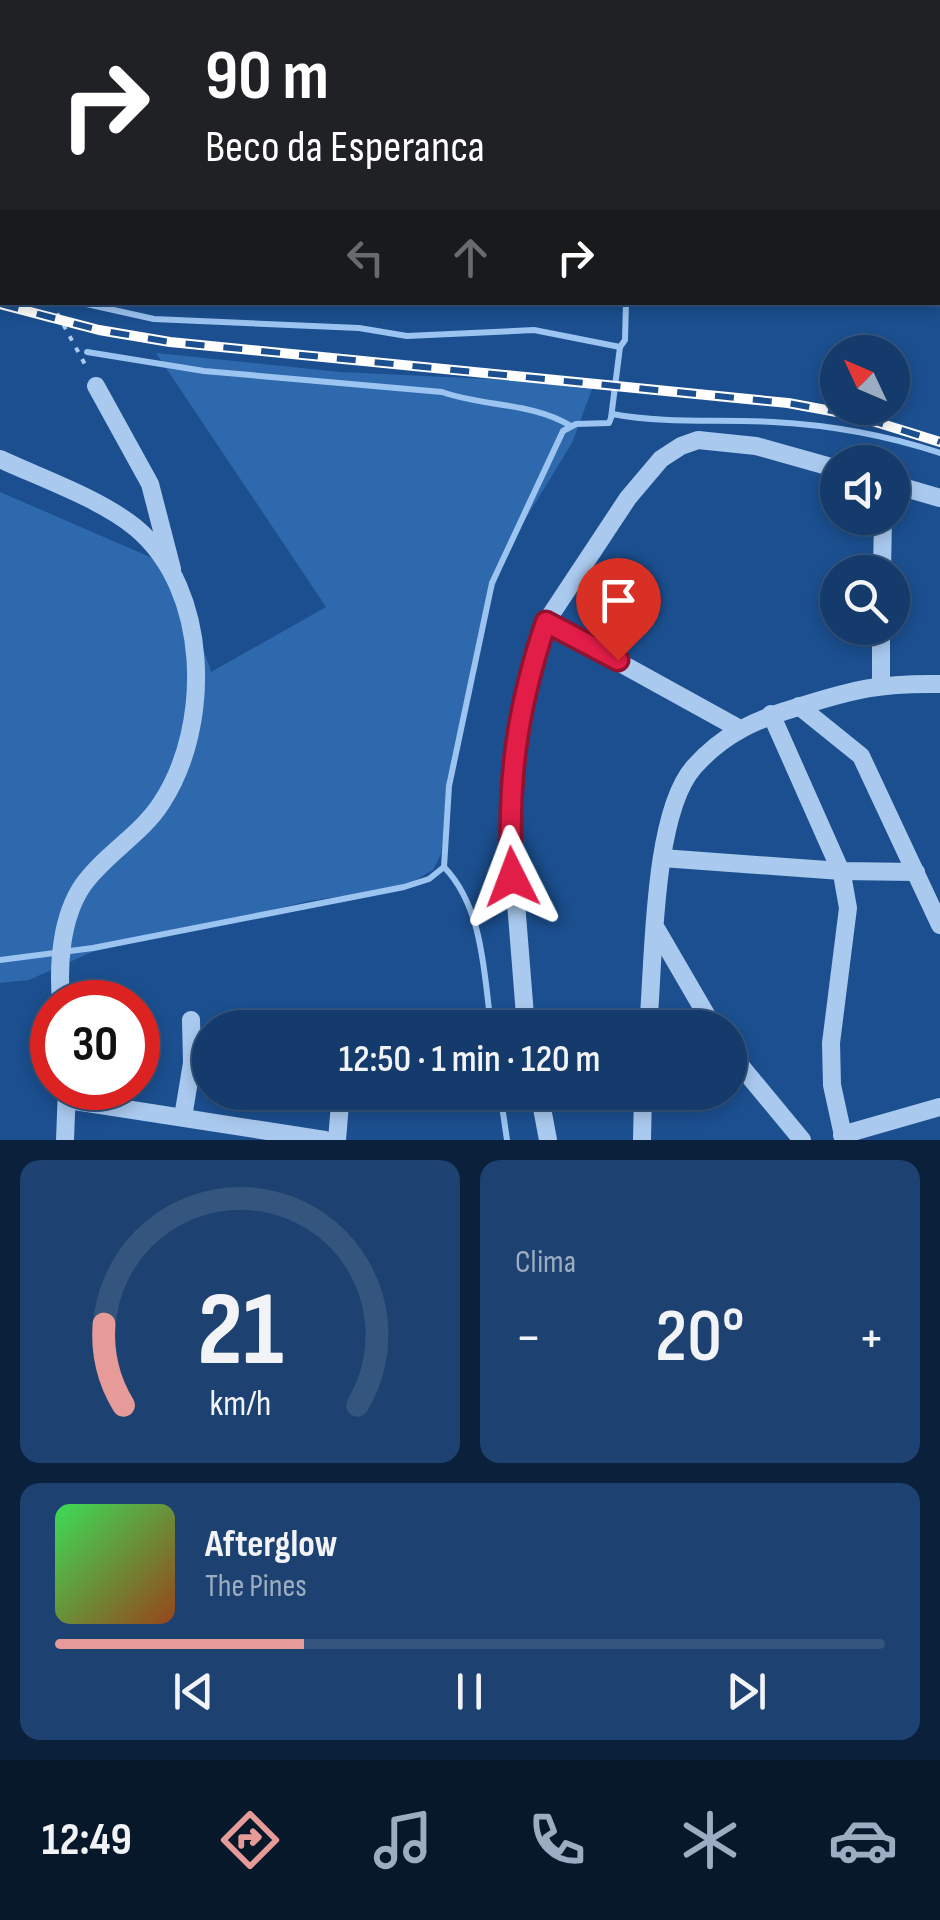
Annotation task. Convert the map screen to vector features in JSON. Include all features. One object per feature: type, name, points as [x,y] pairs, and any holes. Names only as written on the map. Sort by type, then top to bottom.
[{"type":"street","points":[[61,980],[62,940],[84,884],[162,802],[187,748],[196,693],[191,632],[150,484],[96,386]]},
{"type":"street","points":[[524,1010],[508,802],[526,681],[546,622],[628,498],[662,459],[681,446],[698,440],[756,446],[820,463]]},
{"type":"street","points":[[0,460],[135,527],[173,571]]},
{"type":"street","points":[[910,489],[940,498]]},
{"type":"street","points":[[546,622],[738,728]]},
{"type":"street","points":[[880,683],[881,645]]},
{"type":"street","points":[[649,1010],[662,858],[674,802],[692,769],[738,728],[771,714],[845,689],[880,683],[940,684]]},
{"type":"street","points":[[798,706],[861,756],[940,924]]},
{"type":"street","points":[[771,714],[841,871],[848,908],[831,1057],[843,1138],[940,1107]]},
{"type":"street","points":[[662,858],[841,871],[916,872]]},
{"type":"street","points":[[656,930],[703,1010]]},
{"type":"street","points":[[191,1020],[192,1024]]},
{"type":"street","points":[[747,1074],[802,1140]]},
{"type":"street","points":[[182,1117],[192,1088]]},
{"type":"street","points":[[65,1140],[66,1110]]},
{"type":"street","points":[[147,1110],[325,1140]]},
{"type":"street","points":[[337,1140],[340,1110]]},
{"type":"street","points":[[542,1110],[548,1140]]},
{"type":"path","points":[[53,305],[96,386]]},
{"type":"shaded area","points":[[156,353],[340,372],[594,384],[572,443],[512,541],[486,609],[452,757],[441,854],[433,870],[404,887],[309,901],[92,952],[29,980],[0,983],[0,492],[164,563],[187,600],[211,672],[326,607]]},
{"type":"waterway","points":[[91,305],[154,319],[359,328],[407,336],[534,330],[620,347]]},
{"type":"waterway","points":[[489,1010],[474,921],[467,901],[444,867],[449,786],[492,583],[563,431],[576,424],[609,423],[620,347],[625,340],[626,305]]},
{"type":"waterway","points":[[87,352],[204,371],[442,392],[540,413],[571,426]]},
{"type":"waterway","points":[[612,414],[816,426],[878,436],[940,453]]},
{"type":"waterway","points":[[0,960],[93,948],[404,887],[429,879],[444,867]]},
{"type":"waterway","points":[[503,1110],[507,1140]]},
{"type":"railway","points":[[4,305],[99,330],[170,342],[788,403],[853,415],[940,442]]},
{"type":"route","points":[[512,877],[508,802],[514,741],[526,681],[546,622],[618,660]]}]
